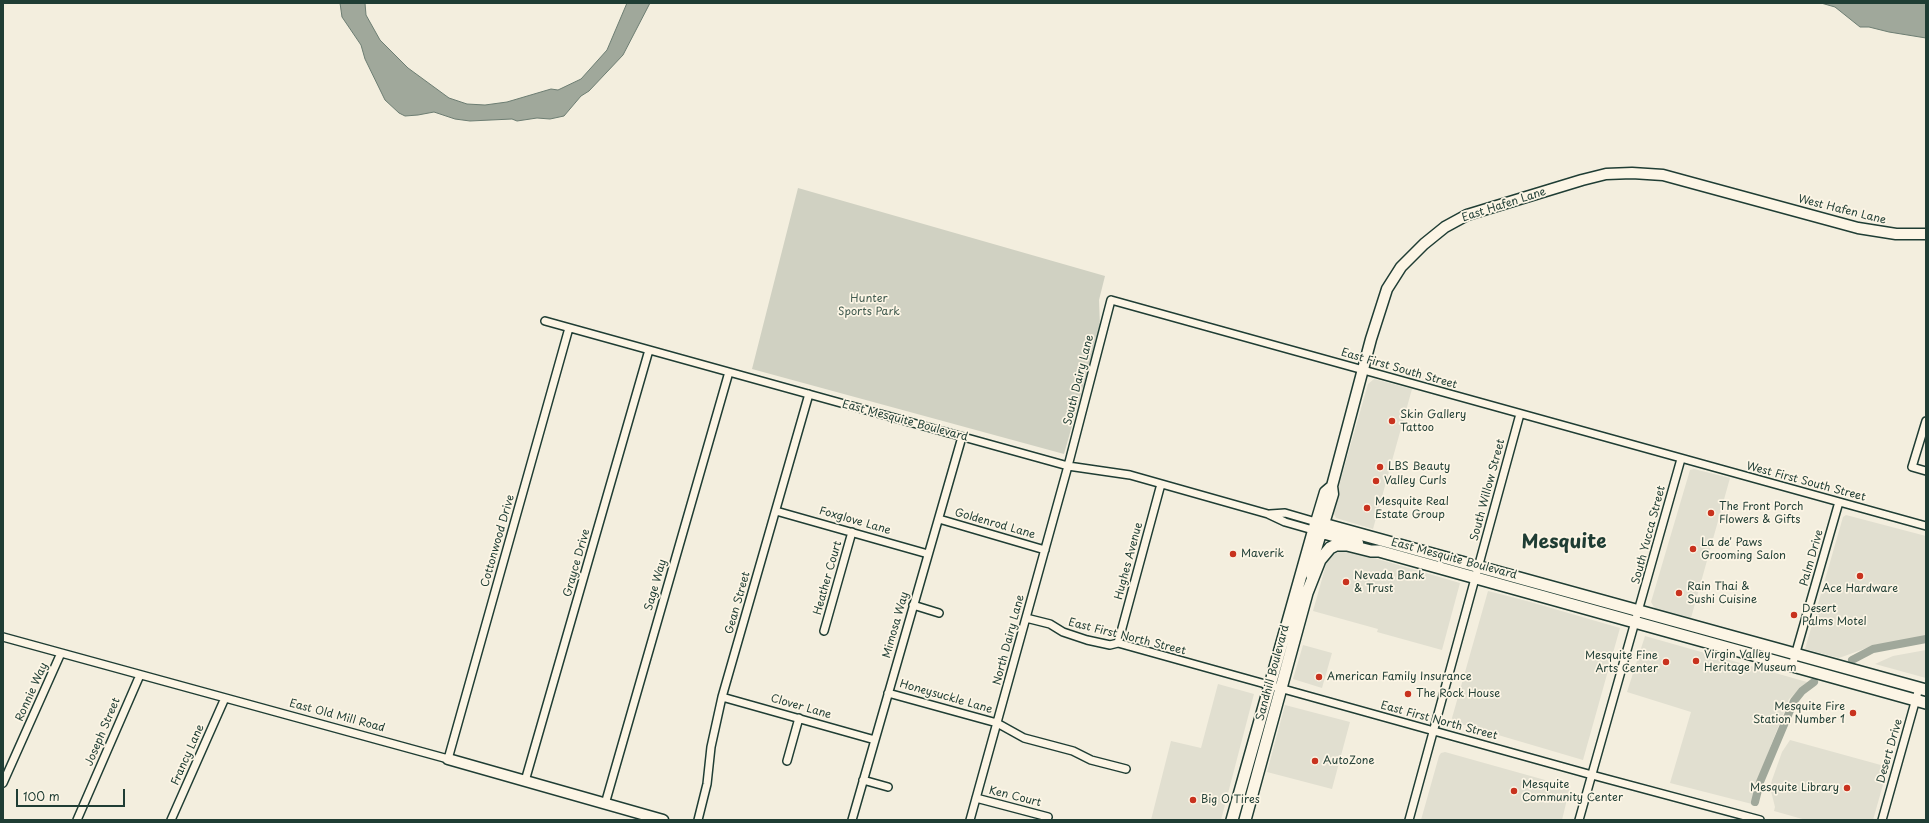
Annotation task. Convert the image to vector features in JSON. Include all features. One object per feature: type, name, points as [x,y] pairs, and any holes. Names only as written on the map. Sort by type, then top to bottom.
[{"type":"main road","name":"East Hafen Lane","points":[[1319,527],[1333,494],[1332,486],[1362,370],[1387,289],[1401,267],[1424,244],[1445,227],[1467,215],[1606,174],[1625,173],[1663,175],[1754,200]]},
{"type":"main road","name":"West Hafen Lane","points":[[1754,200],[1877,232],[1926,234]]},
{"type":"main road","name":"East Mesquite Boulevard","points":[[1319,527],[1373,547],[1379,551],[1477,572]]},
{"type":"main road","name":"East Mesquite Boulevard","points":[[1319,527],[1638,617]]},
{"type":"main road","name":"Sandhill Boulevard","points":[[1232,820],[1307,593],[1319,527]]},
{"type":"main road","name":"Sandhill Boulevard","points":[[1245,820],[1275,688],[1319,527]]},
{"type":"main road","points":[[1307,593],[1320,560],[1330,548],[1336,545],[1346,545],[1371,551],[1379,551]]},
{"type":"main road","points":[[1638,617],[1796,654],[1922,689]]},
{"type":"main road","points":[[1638,617],[1792,666],[1921,702]]},
{"type":"main road","name":"East Old Mill Road","points":[[448,759],[664,820]]},
{"type":"main road","points":[[1240,792],[1246,800],[1241,820]]},
{"type":"street","name":"East First South Street","points":[[1111,300],[1681,458]]},
{"type":"street","name":"South Dairy Lane","points":[[1068,466],[1111,300]]},
{"type":"street","name":"East Mesquite Boulevard","points":[[545,321],[1068,466],[1106,470],[1268,514],[1285,513],[1319,527]]},
{"type":"street","name":"Cottonwood Drive","points":[[448,759],[569,328]]},
{"type":"street","name":"Grayce Drive","points":[[525,781],[649,350]]},
{"type":"street","name":"Sage Way","points":[[605,804],[729,372]]},
{"type":"street","name":"Gean Street","points":[[698,820],[707,784],[711,747],[722,697],[809,394]]},
{"type":"street","name":"South Willow Street","points":[[1409,820],[1520,414]]},
{"type":"street","points":[[1926,421],[1912,467],[1926,471]]},
{"type":"street","name":"Mimosa Way","points":[[852,820],[962,437]]},
{"type":"street","name":"West First South Street","points":[[1681,458],[1926,526]]},
{"type":"street","name":"South Yucca Street","points":[[1579,820],[1638,617],[1681,458]]},
{"type":"street","name":"North Dairy Lane","points":[[970,820],[1068,466]]},
{"type":"street","name":"Hughes Avenue","points":[[1118,643],[1162,484]]},
{"type":"street","name":"Palm Drive","points":[[1792,666],[1839,502]]},
{"type":"street","name":"Foxglove Lane","points":[[776,511],[928,554]]},
{"type":"street","name":"Goldenrod Lane","points":[[938,518],[1045,550]]},
{"type":"street","name":"Heather Court","points":[[824,631],[852,532]]},
{"type":"street","points":[[914,605],[939,613]]},
{"type":"street","name":"East First North Street","points":[[1026,618],[1050,624],[1063,632],[1087,640],[1110,645],[1118,643],[1592,776],[1760,820]]},
{"type":"street","name":"East Old Mill Road","points":[[3,637],[448,759]]},
{"type":"street","name":"Ronnie Way","points":[[3,783],[61,653]]},
{"type":"street","name":"Joseph Street","points":[[77,820],[140,675]]},
{"type":"street","name":"Desert Drive","points":[[1882,820],[1921,702],[1922,689]]},
{"type":"street","name":"Honeysuckle Lane","points":[[888,693],[997,723],[1024,738],[1073,752],[1091,760],[1126,769]]},
{"type":"street","name":"Clover Lane","points":[[722,697],[875,740]]},
{"type":"street","name":"Francy Lane","points":[[171,820],[225,698]]},
{"type":"street","points":[[787,761],[799,718]]},
{"type":"street","points":[[863,780],[888,787]]},
{"type":"street","name":"Ken Court","points":[[976,798],[1048,817]]},
{"type":"shaded area","points":[[340,3],[365,3],[366,15],[380,40],[408,68],[449,98],[467,104],[485,105],[507,102],[551,89],[558,90],[581,79],[607,50],[627,3],[650,3],[623,55],[589,91],[581,96],[564,116],[550,119],[537,118],[517,121],[512,119],[470,121],[455,119],[434,112],[405,116],[399,113],[385,100],[365,59],[361,45],[342,17]]},
{"type":"shaded area","points":[[1821,3],[1926,3],[1926,38],[1869,27],[1860,27],[1835,7]]},
{"type":"shaded area","points":[[1374,379],[1412,389],[1373,529],[1336,518],[1332,510],[1368,384]]},
{"type":"shaded area","points":[[1694,469],[1730,478],[1691,618],[1655,609],[1651,602],[1690,470]]},
{"type":"shaded area","points":[[1846,515],[1926,536],[1926,637],[1875,645],[1839,658],[1805,649],[1843,517]]},
{"type":"shaded area","points":[[1342,551],[1357,553],[1460,583],[1442,650],[1377,632],[1378,629],[1313,611],[1327,561],[1334,554]]},
{"type":"shaded area","points":[[1488,591],[1620,628],[1583,760],[1454,722],[1452,718]]},
{"type":"shaded area","points":[[1645,636],[1807,682],[1789,699],[1754,789],[1752,804],[1670,783],[1691,712],[1627,692]]},
{"type":"shaded area","points":[[1303,645],[1332,653],[1322,688],[1293,679]]},
{"type":"shaded area","points":[[1926,650],[1926,678],[1875,664],[1893,656]]},
{"type":"shaded area","points":[[1218,684],[1254,694],[1221,820],[1151,820],[1171,741],[1201,748]]},
{"type":"shaded area","points":[[1285,705],[1350,722],[1332,789],[1267,772]]},
{"type":"shaded area","points":[[1790,740],[1888,767],[1873,820],[1806,820],[1774,811],[1775,807],[1770,787],[1782,752]]},
{"type":"shaded area","points":[[1445,752],[1570,787],[1562,820],[1421,820],[1439,756],[1441,753]]},
{"type":"green space","name":"Hunter Sports Park","points":[[798,188],[1105,276],[1099,300],[1100,327],[1064,454],[752,369]]},
{"type":"waterway","points":[[1852,660],[1873,649],[1926,639]]},
{"type":"waterway","points":[[1755,802],[1760,782],[1794,701],[1802,691],[1814,682]]},
{"type":"place","name":"Skin Gallery Tattoo","points":[[1392,421]]},
{"type":"place","name":"LBS Beauty","points":[[1380,467]]},
{"type":"place","name":"Valley Curls","points":[[1376,481]]},
{"type":"place","name":"Mesquite Real Estate Group","points":[[1367,508]]},
{"type":"place","name":"The Front Porch Flowers & Gifts","points":[[1711,513]]},
{"type":"place","name":"La de' Paws Grooming Salon","points":[[1693,549]]},
{"type":"place","name":"Maverik","points":[[1233,554]]},
{"type":"place","name":"Ace Hardware","points":[[1860,576]]},
{"type":"place","name":"Nevada Bank & Trust","points":[[1346,582]]},
{"type":"place","name":"Rain Thai & Sushi Cuisine","points":[[1679,593]]},
{"type":"place","name":"Desert Palms Motel","points":[[1794,615]]},
{"type":"place","name":"Virgin Valley Heritage Museum","points":[[1696,661]]},
{"type":"place","name":"Mesquite Fine Arts Center","points":[[1666,662]]},
{"type":"place","name":"American Family Insurance","points":[[1319,677]]},
{"type":"place","name":"The Rock House","points":[[1408,694]]},
{"type":"place","name":"Mesquite Fire Station Number 1","points":[[1853,713]]},
{"type":"place","name":"AutoZone","points":[[1315,761]]},
{"type":"place","name":"Mesquite Library","points":[[1847,788]]},
{"type":"place","name":"Mesquite Community Center","points":[[1514,791]]},
{"type":"place","name":"Big O Tires","points":[[1193,800]]},
{"type":"district","name":"Mesquite","points":[[1564,543]]}]
